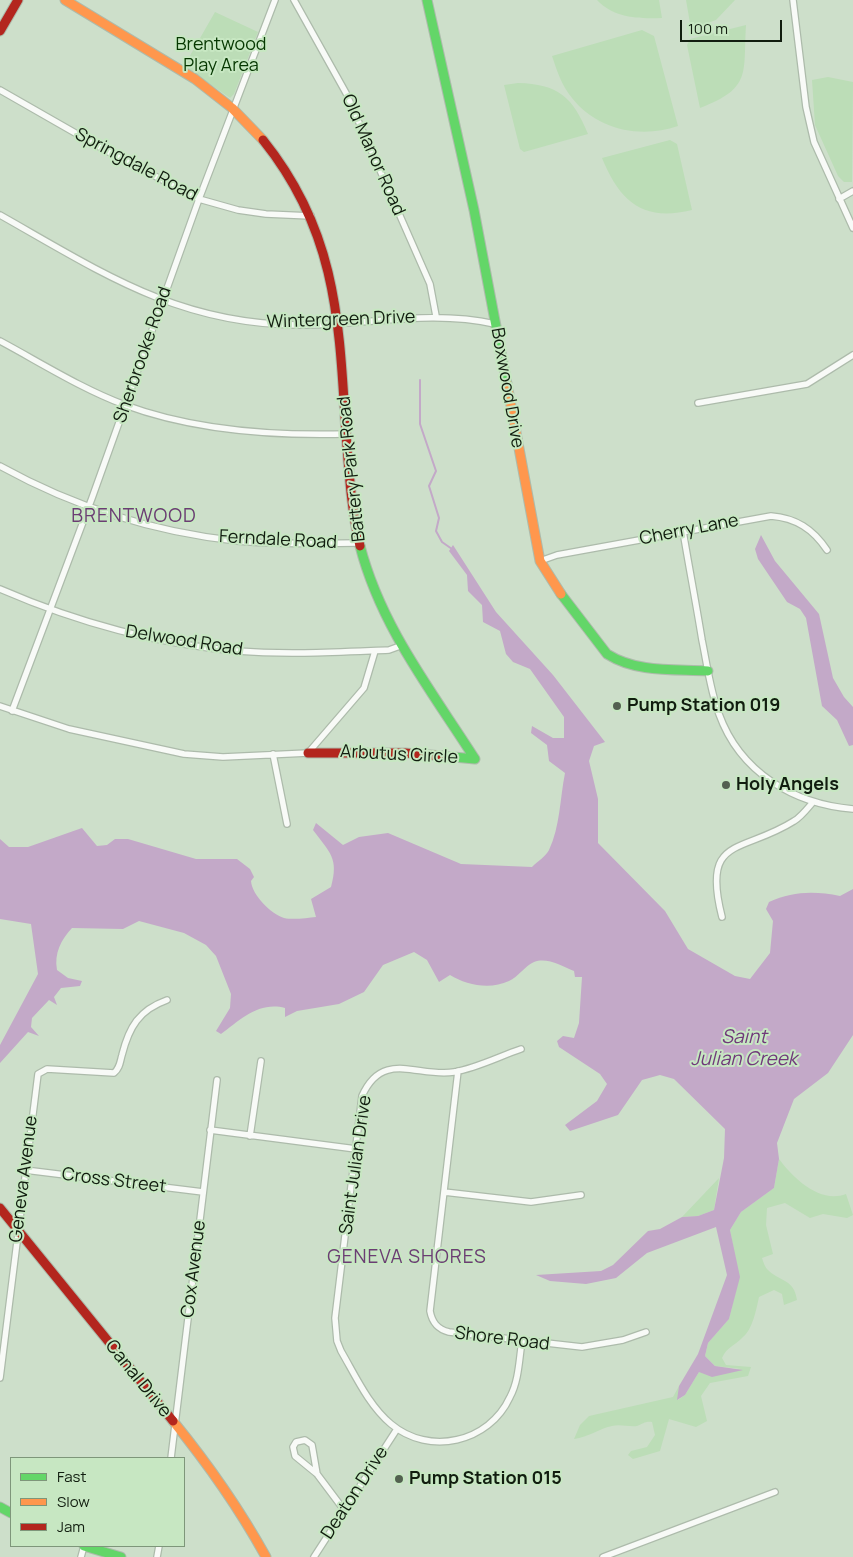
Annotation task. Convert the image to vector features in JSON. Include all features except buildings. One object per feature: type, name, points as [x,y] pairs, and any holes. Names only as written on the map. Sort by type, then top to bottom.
[{"type":"street","points":[[0,31],[18,0]]},
{"type":"street","name":"Battery Park Road","points":[[65,0],[174,64],[233,107],[254,128],[284,166],[311,216],[331,278],[337,324],[349,475],[359,543],[381,611],[400,646]]},
{"type":"street","name":"Sherbrooke Road","points":[[12,711],[233,107],[275,0]]},
{"type":"street","name":"Old Manor Road","points":[[294,0],[346,93],[430,284],[436,316]]},
{"type":"street","name":"Boxwood Drive","points":[[427,0],[474,210],[540,560],[556,589],[607,654],[614,660],[627,665],[708,671]]},
{"type":"street","points":[[793,0],[806,107],[814,142],[853,228]]},
{"type":"street","name":"Springdale Road","points":[[0,90],[122,160],[199,200],[238,210],[266,214],[311,216]]},
{"type":"street","points":[[839,199],[853,191]]},
{"type":"street","name":"Wintergreen Drive","points":[[0,214],[120,282],[162,301],[195,312],[243,322],[292,325],[337,324],[436,316],[495,324]]},
{"type":"street","points":[[0,340],[56,372],[125,405],[186,422],[226,429],[283,434],[346,434]]},
{"type":"street","points":[[698,403],[807,384],[853,355]]},
{"type":"street","name":"Ferndale Road","points":[[0,466],[46,490],[88,507],[138,523],[232,540],[265,543],[359,543]]},
{"type":"street","name":"Cherry Lane","points":[[540,560],[557,555],[761,517],[790,519],[809,529],[827,550]]},
{"type":"street","points":[[683,531],[708,671],[719,715],[740,753],[752,767],[777,786],[813,802],[853,809]]},
{"type":"street","name":"Delwood Road","points":[[0,589],[49,610],[142,636],[209,647],[272,652],[375,651]]},
{"type":"street","points":[[0,706],[69,729],[184,754],[223,757],[308,753],[364,688],[371,670],[375,651],[389,650],[400,646]]},
{"type":"street","name":"Arbutus Circle","points":[[308,753],[405,753],[475,759],[400,646]]},
{"type":"street","points":[[273,754],[288,824]]},
{"type":"street","points":[[722,917],[715,886],[718,865],[722,858],[735,847],[794,821],[813,802]]},
{"type":"street","name":"Geneva Avenue","points":[[0,1378],[38,1074],[47,1069],[110,1073],[117,1070],[128,1033],[136,1019],[153,1005],[167,1000]]},
{"type":"street","name":"Saint Julian Drive","points":[[521,1049],[458,1071],[443,1072],[395,1068],[375,1077],[362,1096],[335,1328],[341,1351],[381,1414],[398,1429],[425,1440],[442,1442],[465,1438],[481,1431],[499,1415],[511,1397],[517,1375],[522,1341]]},
{"type":"street","points":[[250,1136],[261,1061]]},
{"type":"street","name":"Shore Road","points":[[458,1071],[430,1311],[433,1322],[440,1329],[448,1332],[582,1347],[623,1340],[646,1332]]},
{"type":"street","name":"Cox Avenue","points":[[171,1457],[217,1080]]},
{"type":"street","points":[[210,1130],[356,1149]]},
{"type":"street","name":"Cross Street","points":[[26,1170],[203,1192]]},
{"type":"street","points":[[444,1192],[531,1202],[581,1195]]},
{"type":"street","name":"Canal Drive","points":[[0,1208],[228,1491],[266,1557]]},
{"type":"street","name":"Deaton Drive","points":[[314,1557],[398,1429]]},
{"type":"street","points":[[317,1474],[312,1445],[304,1440],[296,1442],[293,1447],[295,1456],[317,1474],[344,1510]]},
{"type":"street","points":[[603,1557],[775,1492]]},
{"type":"street","points":[[87,1547],[121,1557]]},
{"type":"green space","points":[[597,0],[659,0],[662,18],[644,18],[619,14],[611,11]]},
{"type":"green space","points":[[686,0],[735,0],[716,20],[691,29]]},
{"type":"green space","name":"Brentwood Play Area","points":[[215,12],[258,32],[234,94],[230,98],[184,66]]},
{"type":"green space","points":[[746,25],[744,68],[737,86],[717,101],[700,108],[687,45],[690,39]]},
{"type":"green space","points":[[642,30],[654,36],[678,126],[649,132],[620,129],[607,124],[594,118],[582,109],[568,93],[558,73],[552,56]]},
{"type":"green space","points":[[828,77],[853,82],[852,182],[844,182],[838,176],[815,125],[812,80]]},
{"type":"green space","points":[[518,83],[544,86],[562,95],[576,111],[588,134],[524,152],[520,149],[504,85]]},
{"type":"green space","points":[[670,140],[677,144],[692,210],[660,213],[635,205],[625,197],[617,186],[602,158]]},
{"type":"green space","points":[[779,1159],[799,1181],[817,1192],[836,1196],[846,1194],[853,1215],[847,1218],[823,1214],[810,1218],[785,1203],[767,1208],[766,1225],[773,1254],[762,1258],[767,1269],[793,1288],[797,1300],[784,1305],[782,1294],[774,1290],[759,1297],[754,1319],[749,1330],[726,1351],[722,1358],[726,1365],[751,1367],[748,1376],[710,1383],[701,1396],[707,1421],[696,1427],[669,1419],[660,1451],[633,1459],[628,1455],[631,1451],[647,1447],[655,1435],[652,1422],[646,1422],[637,1426],[612,1426],[574,1439],[580,1425],[589,1416],[673,1397],[679,1386],[678,1400],[685,1395],[699,1372],[741,1369],[715,1366],[705,1356],[708,1343],[729,1319],[739,1277],[730,1230],[741,1212],[774,1188]]},
{"type":"green space","points":[[719,1178],[714,1210],[698,1216],[682,1217]]},
{"type":"water","points":[[761,535],[775,561],[819,614],[833,678],[844,697],[853,707],[853,745],[849,746],[837,720],[822,706],[806,618],[800,609],[787,602],[758,559],[755,549]]},
{"type":"water","name":"Saint Julian Creek","points":[[453,545],[496,612],[553,675],[605,742],[594,746],[589,761],[598,799],[598,843],[665,911],[688,949],[735,976],[750,979],[770,953],[773,921],[766,909],[769,902],[778,898],[804,893],[840,896],[853,889],[853,1035],[828,1073],[794,1099],[777,1143],[779,1159],[774,1188],[741,1212],[730,1230],[740,1277],[729,1319],[708,1343],[705,1356],[715,1366],[743,1370],[712,1377],[699,1372],[685,1395],[677,1400],[679,1386],[698,1354],[727,1275],[716,1227],[647,1253],[616,1278],[586,1284],[550,1281],[536,1275],[601,1271],[613,1265],[648,1231],[660,1229],[682,1217],[698,1216],[714,1210],[724,1158],[725,1129],[674,1079],[660,1075],[642,1080],[618,1115],[570,1131],[565,1125],[597,1101],[607,1084],[600,1074],[559,1047],[557,1041],[563,1036],[574,1038],[579,1023],[582,977],[575,977],[574,971],[554,963],[539,961],[534,962],[512,979],[502,984],[486,986],[471,984],[450,975],[439,982],[427,960],[414,952],[383,965],[364,992],[339,1004],[297,1011],[285,1017],[285,1008],[267,1007],[258,1009],[221,1034],[216,1031],[230,1008],[231,994],[216,956],[206,945],[184,933],[139,921],[123,929],[72,928],[59,947],[56,964],[57,970],[68,978],[82,981],[80,986],[61,988],[54,997],[57,1005],[49,1000],[32,1018],[31,1027],[39,1036],[28,1032],[0,1063],[0,1045],[38,974],[31,924],[0,919],[0,839],[9,847],[28,847],[82,828],[97,846],[107,845],[115,839],[128,839],[196,859],[237,859],[250,869],[254,877],[251,881],[252,886],[258,898],[279,916],[292,919],[316,917],[311,899],[331,887],[334,869],[333,862],[328,850],[313,830],[316,823],[343,845],[359,837],[388,833],[461,864],[532,867],[546,854],[553,841],[565,773],[549,761],[547,745],[531,733],[532,726],[553,738],[564,738],[564,717],[530,669],[513,662],[506,654],[500,631],[483,622],[482,605],[468,591],[467,575],[449,551]]},
{"type":"waterway","points":[[420,380],[420,424],[436,471],[429,486],[439,518],[436,531],[442,542],[452,549]]},
{"type":"traffic: fast","points":[[427,0],[474,210],[507,384]]},
{"type":"traffic: fast","points":[[360,546],[369,576],[394,631],[425,683],[475,759],[443,756]]},
{"type":"traffic: fast","points":[[561,594],[607,654],[619,660],[643,667],[708,671]]},
{"type":"traffic: fast","points":[[0,1507],[10,1512]]},
{"type":"traffic: fast","points":[[87,1547],[121,1557]]},
{"type":"traffic: slow","points":[[65,0],[195,79],[232,108],[263,140]]},
{"type":"traffic: slow","points":[[507,384],[540,561],[561,594]]},
{"type":"traffic: slow","points":[[173,1421],[222,1487],[266,1557]]},
{"type":"traffic: jam","points":[[0,31],[18,0]]},
{"type":"traffic: jam","points":[[263,140],[288,174],[306,209],[320,244],[330,279],[340,353],[354,518],[360,546]]},
{"type":"traffic: jam","points":[[308,753],[405,753],[443,756]]},
{"type":"traffic: jam","points":[[0,1208],[173,1421]]},
{"type":"place","name":"Pump Station 019","points":[[617,706]]},
{"type":"place","name":"Holy Angels","points":[[726,785]]},
{"type":"place","name":"Pump Station 015","points":[[399,1479]]},
{"type":"district","name":"BRENTWOOD","points":[[134,517]]},
{"type":"district","name":"GENEVA SHORES","points":[[407,1258]]}]
